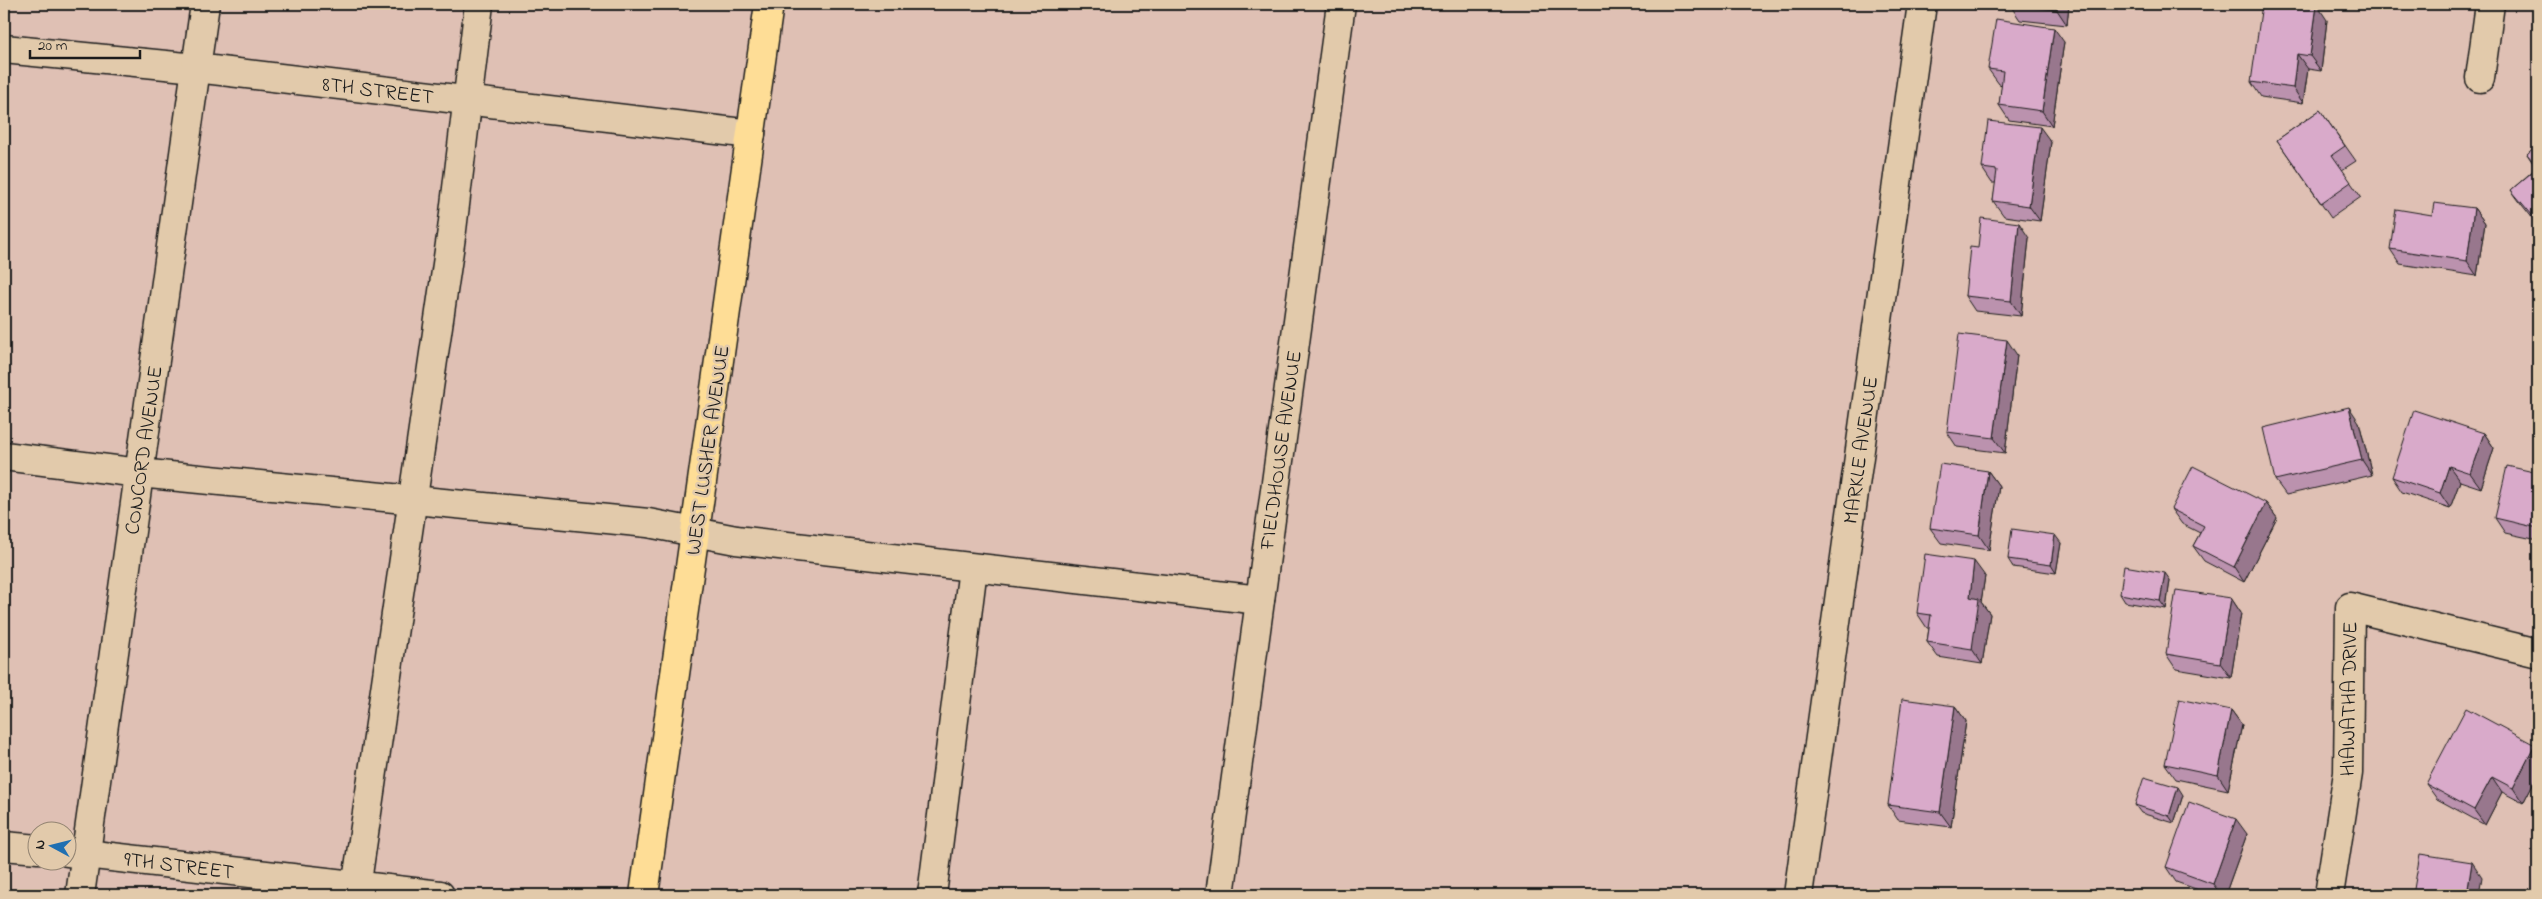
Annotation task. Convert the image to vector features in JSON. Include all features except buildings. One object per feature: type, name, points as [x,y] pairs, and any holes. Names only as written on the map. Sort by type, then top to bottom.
[{"type":"main road","name":"WEST LUSHER AVENUE","points":[[644,895],[769,4]]},
{"type":"street","name":"CONCORD AVENUE","points":[[78,841],[140,473],[205,4]]},
{"type":"street","points":[[355,890],[452,230],[479,4]]},
{"type":"street","name":"FIELDHOUSE AVENUE","points":[[1220,895],[1341,4]]},
{"type":"street","name":"MARKLE AVENUE","points":[[1798,895],[1922,4]]},
{"type":"street","points":[[2480,78],[2490,4]]},
{"type":"street","name":"8TH STREET","points":[[4,49],[196,68],[751,134]]},
{"type":"street","points":[[4,456],[140,473],[648,523],[695,533],[973,568],[1260,600]]},
{"type":"street","points":[[932,895],[973,568]]},
{"type":"street","name":"HIAWATHA DRIVE","points":[[2330,895],[2348,773],[2350,607],[2538,653]]},
{"type":"street","points":[[4,846],[28,848]]},
{"type":"street","name":"9TH STREET","points":[[78,853],[355,890],[440,895]]},
{"type":"street","name":"CONCORD AVENUE","points":[[78,872],[80,895]]}]
